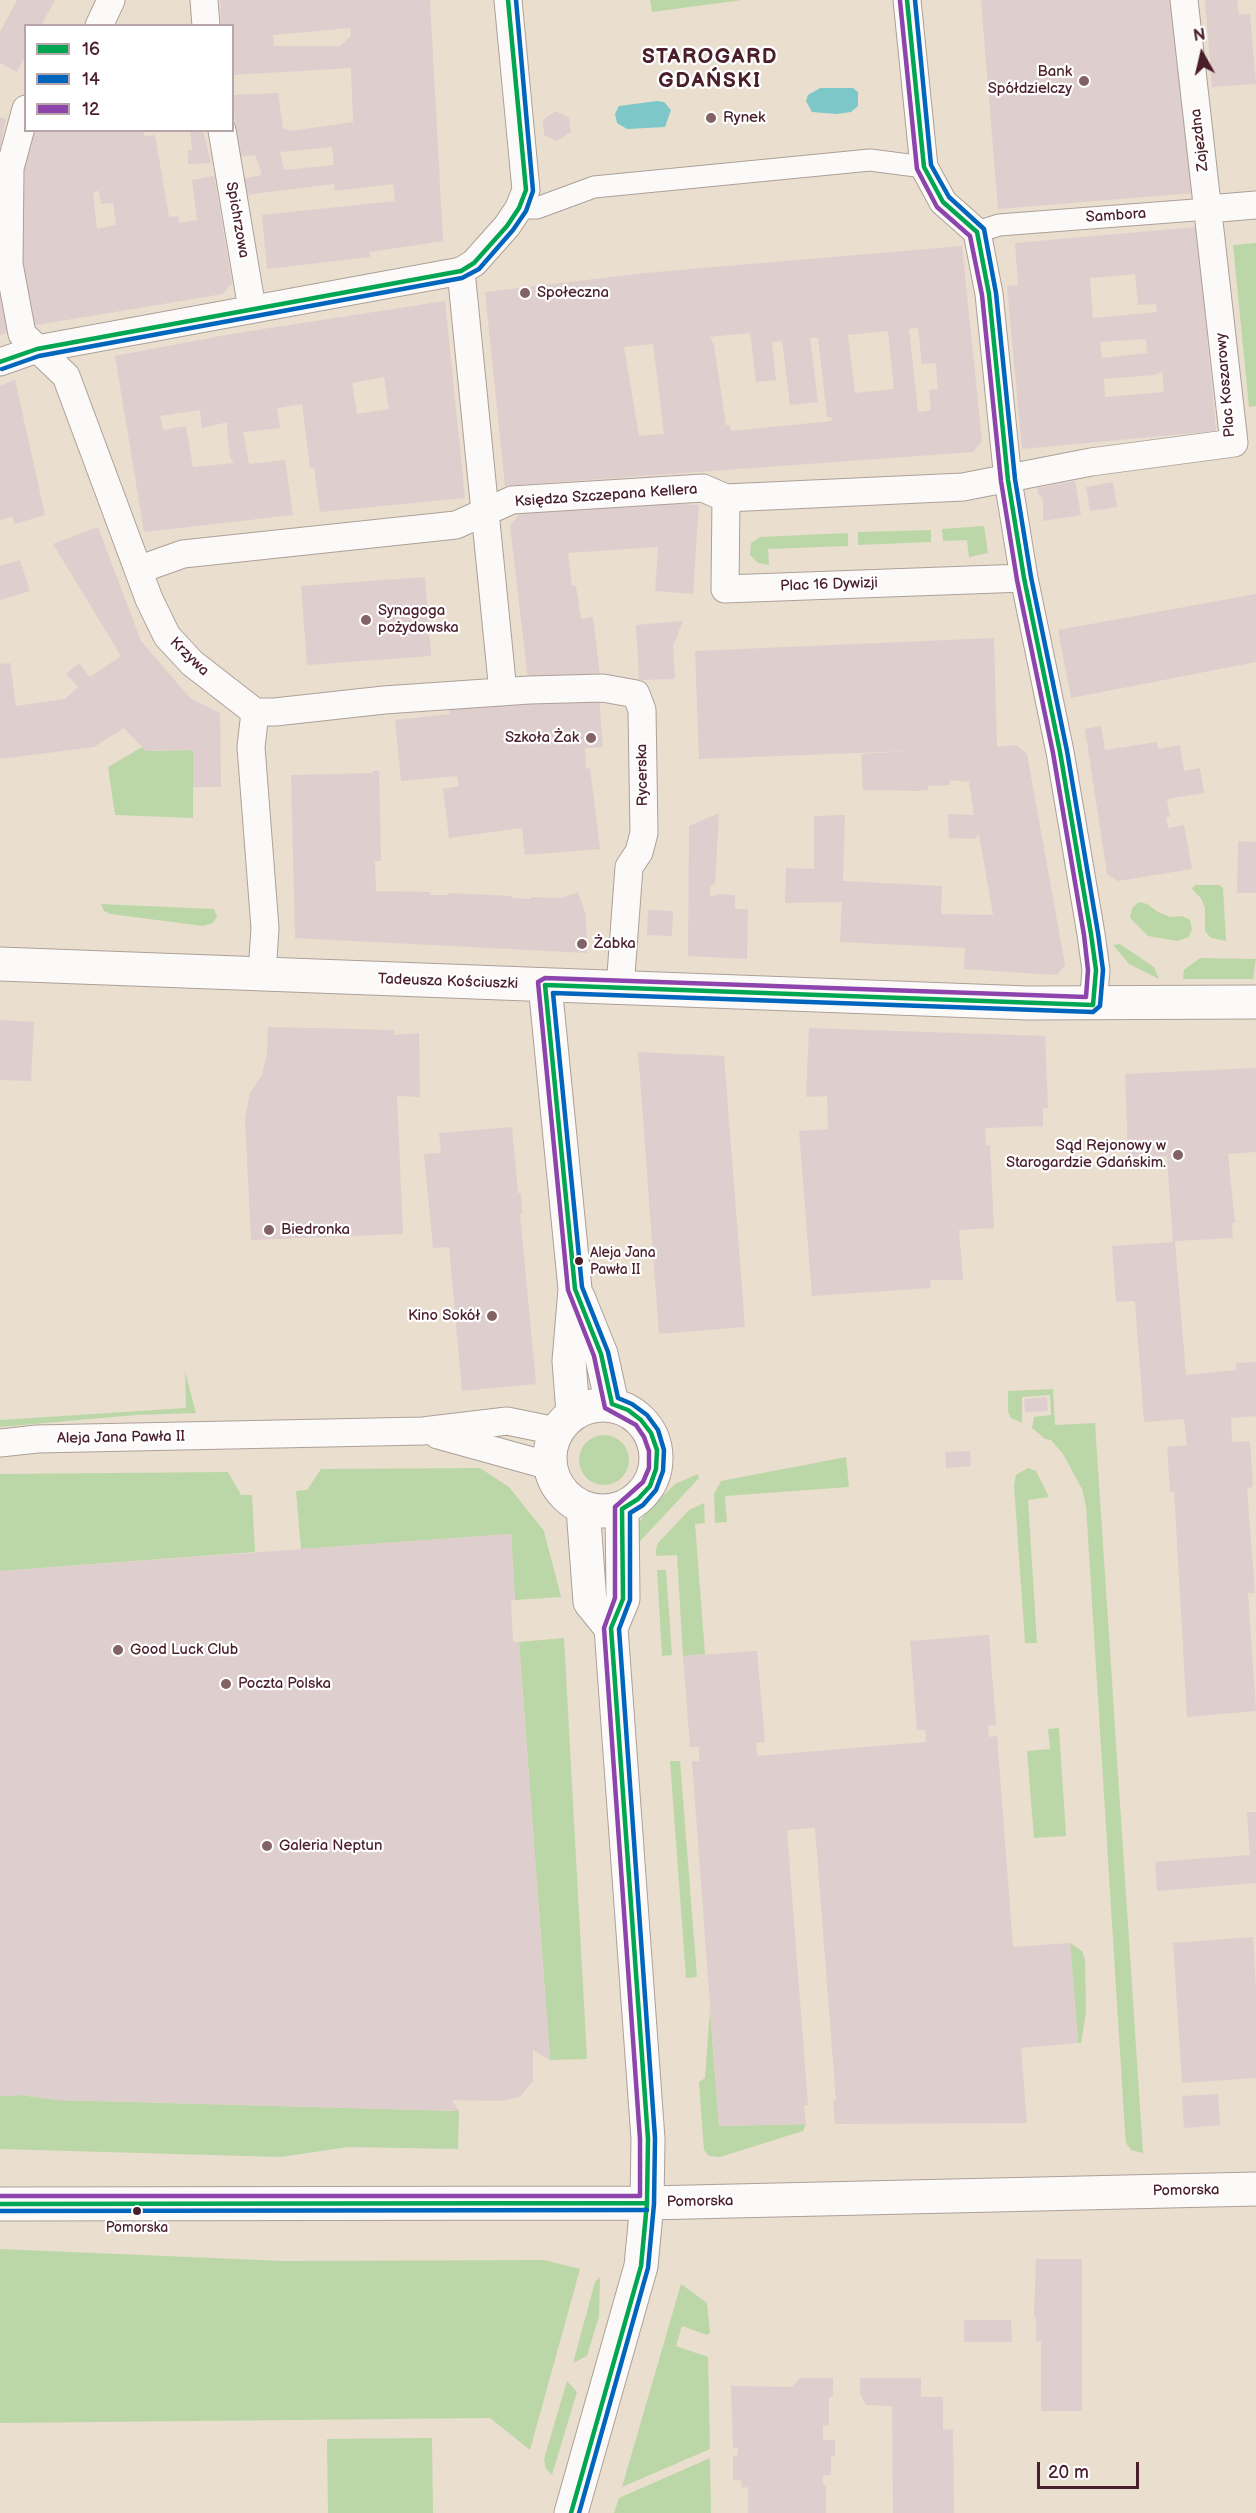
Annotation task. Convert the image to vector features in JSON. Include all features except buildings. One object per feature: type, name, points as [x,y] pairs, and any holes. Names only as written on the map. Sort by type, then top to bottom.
[{"type":"street","points":[[100,24],[111,0]]},
{"type":"street","points":[[204,0],[206,24]]},
{"type":"street","points":[[0,362],[37,349],[461,271],[474,263],[513,217],[526,190],[508,0]]},
{"type":"street","points":[[907,0],[924,166],[943,202],[977,232],[989,294],[1008,480],[1024,578],[1060,752],[1092,934],[1096,970],[1093,1005]]},
{"type":"street","name":"Zajezdna","points":[[1184,0],[1208,209]]},
{"type":"street","name":"Krzywa","points":[[24,116],[10,168],[9,264],[22,334],[66,376],[138,570],[166,636],[192,663],[255,712]]},
{"type":"street","name":"Spichrzowa","points":[[222,132],[252,309]]},
{"type":"street","points":[[513,217],[594,187],[870,160],[924,166]]},
{"type":"street","name":"Sambora","points":[[977,232],[999,225],[1256,205]]},
{"type":"street","name":"Plac Koszarowy","points":[[1008,480],[1091,462],[1234,443],[1208,209]]},
{"type":"street","points":[[461,271],[487,513],[503,692]]},
{"type":"street","name":"Księdza Szczepana Kellera","points":[[138,570],[183,554],[456,525],[512,500],[609,492],[704,488],[726,498],[963,487],[1008,480]]},
{"type":"street","name":"Plac 16 Dywizji","points":[[726,498],[725,589],[1024,578]]},
{"type":"street","name":"Rycerska","points":[[255,712],[503,692],[603,688],[636,694],[642,710],[644,833],[639,852],[629,867],[620,988]]},
{"type":"street","points":[[255,712],[251,747],[265,928],[262,974]]},
{"type":"street","name":"Tadeusza Kościuszki","points":[[0,964],[1093,1005],[1256,1002]]},
{"type":"street","points":[[545,986],[575,1289],[565,1422],[550,1448],[550,1466],[556,1483],[567,1498],[583,1508],[603,1512],[622,1509],[638,1499],[650,1486],[656,1469],[657,1450],[651,1433],[641,1420],[628,1410],[612,1404],[592,1405],[565,1422]]},
{"type":"street","points":[[575,1289],[601,1354],[612,1404]]},
{"type":"street","name":"Aleja Jana Pawła II","points":[[0,1443],[36,1439],[423,1431],[507,1421],[565,1422]]},
{"type":"street","name":"Aleja Jana Pawła II","points":[[423,1431],[550,1466]]},
{"type":"street","points":[[583,1508],[590,1602],[611,1628]]},
{"type":"street","points":[[571,2513],[641,2266],[647,2203],[648,2139],[611,1628],[623,1599],[622,1509]]},
{"type":"street","name":"Pomorska","points":[[0,2204],[647,2203],[1256,2189]]},
{"type":"green space","points":[[650,0],[742,0],[652,12]]},
{"type":"green space","points":[[1256,243],[1256,406],[1249,407],[1233,245]]},
{"type":"green space","points":[[984,526],[988,553],[969,557],[967,540],[943,541],[942,529]]},
{"type":"green space","points":[[931,530],[931,542],[858,545],[858,532]]},
{"type":"green space","points":[[848,533],[848,546],[768,549],[769,565],[758,563],[750,555],[751,543],[760,537]]},
{"type":"green space","points":[[142,747],[146,751],[193,750],[193,818],[115,815],[108,767]]},
{"type":"green space","points":[[1195,885],[1219,885],[1223,888],[1226,941],[1211,938],[1205,931],[1205,908],[1201,898],[1192,889]]},
{"type":"green space","points":[[1139,902],[1170,917],[1182,916],[1190,920],[1192,929],[1189,937],[1177,941],[1148,936],[1130,918],[1132,908]]},
{"type":"green space","points":[[101,904],[214,909],[217,917],[213,923],[203,926],[110,914],[104,911]]},
{"type":"green space","points":[[1120,944],[1154,967],[1159,979],[1129,964],[1113,945]]},
{"type":"green space","points":[[1200,958],[1256,959],[1253,979],[1183,979],[1184,970]]},
{"type":"green space","points":[[185,1371],[196,1413],[136,1415],[0,1427],[0,1420],[186,1408]]},
{"type":"green space","points":[[1053,1389],[1055,1425],[1095,1423],[1143,2153],[1131,2150],[1126,2143],[1125,2132],[1086,1506],[1082,1489],[1063,1454],[1051,1440],[1045,1439],[1032,1428],[1034,1417],[1051,1415],[1050,1395],[1022,1397],[1022,1423],[1011,1418],[1008,1412],[1008,1391]]},
{"type":"green space","points":[[599,1435],[609,1435],[622,1442],[629,1455],[629,1465],[622,1478],[609,1485],[599,1485],[590,1481],[583,1474],[579,1465],[579,1455],[583,1446],[590,1439]]},
{"type":"green space","points":[[846,1457],[849,1487],[725,1496],[727,1522],[715,1523],[714,1494],[721,1481]]},
{"type":"green space","points":[[480,1468],[509,1487],[544,1531],[561,1597],[515,1600],[511,1534],[301,1549],[296,1491],[307,1490],[321,1469]]},
{"type":"green space","points":[[1028,1468],[1036,1471],[1049,1497],[1028,1500],[1037,1643],[1025,1643],[1014,1485],[1016,1475]]},
{"type":"green space","points":[[228,1472],[241,1495],[252,1495],[255,1552],[0,1571],[0,1474]]},
{"type":"green space","points":[[698,1474],[699,1478],[630,1552],[634,1530],[645,1514],[675,1484]]},
{"type":"green space","points":[[704,1503],[705,1523],[695,1524],[705,1654],[683,1656],[677,1555],[656,1556],[656,1549],[658,1543],[689,1510]]},
{"type":"green space","points":[[657,1570],[666,1570],[672,1655],[662,1656]]},
{"type":"green space","points":[[564,1638],[587,2059],[550,2060],[519,1642]]},
{"type":"green space","points":[[1059,1728],[1066,1836],[1034,1838],[1027,1751],[1050,1749],[1048,1729]]},
{"type":"green space","points":[[670,1761],[680,1761],[697,1977],[686,1978]]},
{"type":"green space","points":[[1070,1943],[1082,1951],[1085,1960],[1086,2012],[1081,2043],[1078,2043]]},
{"type":"green space","points":[[710,2009],[719,2126],[806,2124],[803,2131],[720,2157],[709,2156],[704,2150],[699,2082],[705,2078]]},
{"type":"green space","points":[[20,2095],[59,2100],[459,2111],[458,2149],[348,2147],[281,2157],[0,2149],[0,2096]]},
{"type":"green space","points":[[0,2249],[283,2261],[544,2260],[580,2269],[530,2450],[490,2418],[0,2423]]},
{"type":"green space","points":[[600,2277],[599,2316],[587,2356],[573,2363],[595,2282]]},
{"type":"green space","points":[[681,2284],[707,2303],[710,2333],[707,2335],[682,2326],[676,2346],[708,2357],[710,2449],[622,2487]]},
{"type":"green space","points":[[567,2381],[577,2392],[552,2475],[546,2469],[544,2459]]},
{"type":"green space","points":[[432,2438],[433,2513],[328,2513],[327,2439]]},
{"type":"green space","points":[[710,2458],[711,2513],[614,2513],[619,2498]]},
{"type":"water","points":[[820,88],[853,88],[858,92],[858,106],[851,112],[837,114],[812,112],[806,101],[808,95]]},
{"type":"water","points":[[664,102],[671,110],[665,127],[627,129],[617,123],[615,114],[619,106]]},
{"type":"transit line","name":"16","points":[[0,362],[37,349],[461,271],[474,263],[507,226],[519,208],[526,190],[508,0]]},
{"type":"transit line","name":"14","points":[[2,369],[39,356],[462,278],[479,269],[513,230],[526,211],[533,191],[516,0]]},
{"type":"transit line","name":"16","points":[[571,2513],[641,2266],[647,2203],[648,2139],[611,1628],[623,1599],[622,1509],[638,1499],[650,1486],[656,1469],[657,1450],[651,1433],[641,1420],[628,1410],[612,1404],[601,1354],[575,1289],[545,985],[1093,1005],[1096,970],[1091,934],[1060,752],[1024,578],[1008,480],[989,294],[977,232],[943,202],[924,167],[907,0]]},
{"type":"transit line","name":"14","points":[[579,2513],[648,2268],[654,2204],[655,2138],[619,1629],[630,1600],[630,1513],[643,1505],[656,1490],[663,1471],[664,1450],[658,1430],[647,1415],[632,1404],[618,1398],[608,1352],[582,1287],[553,993],[1093,1012],[1100,1006],[1103,970],[1098,933],[1067,751],[1031,577],[1015,479],[996,293],[984,229],[949,197],[931,165],[915,0]]},
{"type":"transit line","name":"12","points":[[0,2196],[640,2196],[640,2139],[604,1628],[615,1598],[615,1507],[643,1482],[649,1468],[649,1451],[636,1425],[605,1408],[594,1356],[568,1290],[538,982],[545,978],[1086,997],[1088,970],[1084,935],[1053,753],[1017,580],[1001,481],[982,295],[970,236],[937,207],[917,169],[900,1]]},
{"type":"transit line","name":"16","points":[[0,2204],[647,2203]]},
{"type":"transit line","name":"14","points":[[0,2211],[647,2210]]},
{"type":"place","name":"Bank Spółdzielczy","points":[[1084,81]]},
{"type":"place","name":"Rynek","points":[[711,118]]},
{"type":"place","name":"Społeczna","points":[[525,293]]},
{"type":"place","name":"Synagoga pożydowska","points":[[366,620]]},
{"type":"place","name":"Szkoła Żak","points":[[591,738]]},
{"type":"place","name":"Żabka","points":[[582,944]]},
{"type":"place","name":"Sąd Rejonowy w Starogardzie Gdańskim.","points":[[1178,1155]]},
{"type":"place","name":"Biedronka","points":[[269,1230]]},
{"type":"place","name":"Aleja Jana Pawła II","points":[[579,1261]]},
{"type":"place","name":"Kino Sokół","points":[[492,1316]]},
{"type":"place","name":"Good Luck Club","points":[[118,1650]]},
{"type":"place","name":"Poczta Polska","points":[[226,1684]]},
{"type":"place","name":"Galeria Neptun","points":[[267,1846]]},
{"type":"place","name":"Pomorska","points":[[137,2211]]},
{"type":"district","name":"STAROGARD GDAŃSKI","points":[[710,70]]}]
